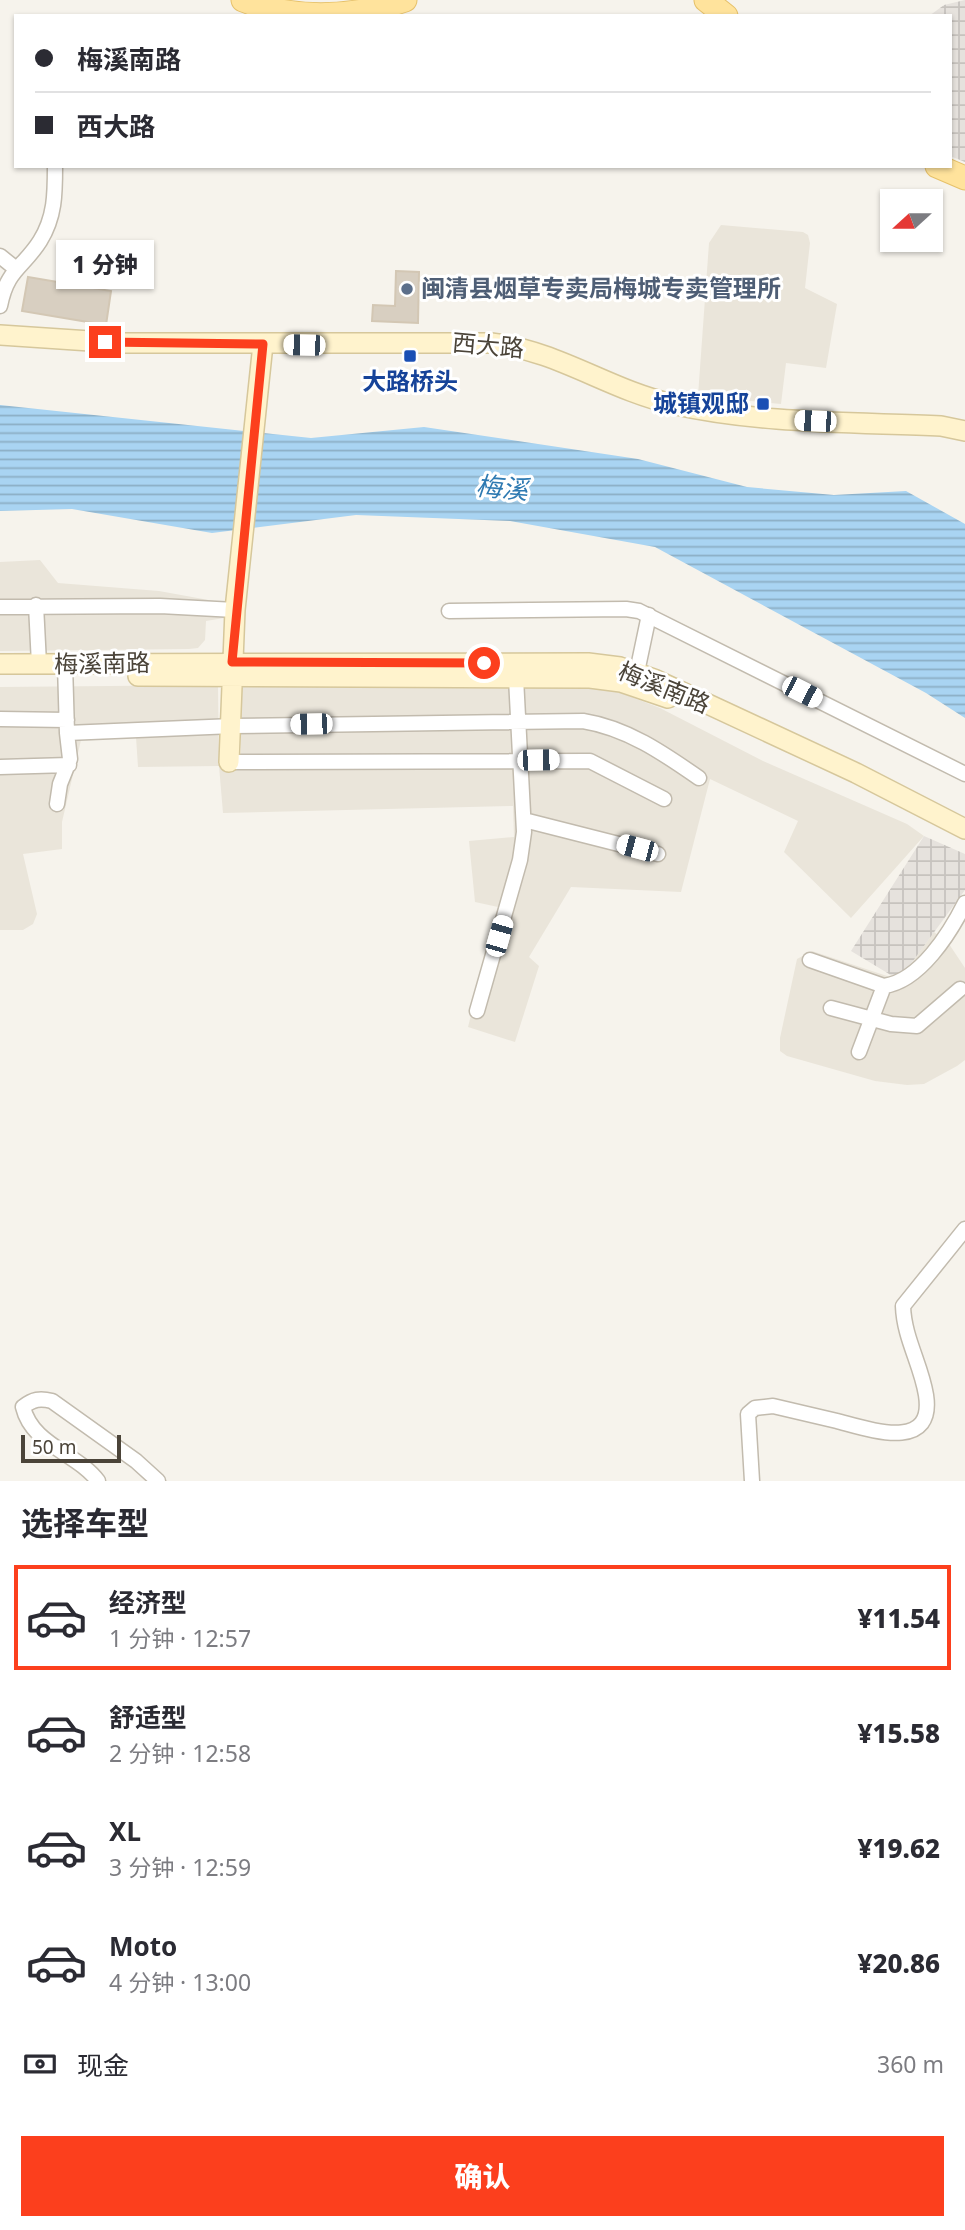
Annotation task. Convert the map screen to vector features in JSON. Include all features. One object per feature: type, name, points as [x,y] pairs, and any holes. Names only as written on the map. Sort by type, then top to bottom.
[{"type":"main road","points":[[243,0],[286,12],[307,14]]},
{"type":"main road","points":[[334,14],[367,12],[405,0]]},
{"type":"main road","points":[[706,0],[724,14]]},
{"type":"main road","points":[[941,168],[965,178]]},
{"type":"main road","name":"西大路","points":[[0,335],[120,343],[428,342],[508,345],[552,356],[638,394],[689,407],[790,420],[942,426],[965,431]]},
{"type":"main road","points":[[229,762],[233,631],[263,344]]},
{"type":"main road","name":"梅溪南路","points":[[0,677],[65,671],[588,663],[637,672],[856,774],[965,829]]},
{"type":"main road","name":"梅溪南路","points":[[0,664],[39,664],[65,671]]},
{"type":"main road","name":"梅溪南路","points":[[232,669],[601,679],[657,694],[965,840]]},
{"type":"street","points":[[0,306],[15,268],[39,243],[50,221],[54,209],[55,168]]},
{"type":"street","points":[[0,256],[15,268]]},
{"type":"street","points":[[36,606],[39,664]]},
{"type":"street","points":[[0,607],[160,606],[235,610]]},
{"type":"street","points":[[449,611],[626,609],[649,615],[965,774]]},
{"type":"street","points":[[637,672],[649,615]]},
{"type":"street","points":[[57,804],[60,784],[69,765],[65,671]]},
{"type":"street","points":[[477,1011],[520,860],[524,820],[516,678]]},
{"type":"street","points":[[0,719],[67,726],[583,721],[610,727],[648,745],[699,778]]},
{"type":"street","points":[[229,762],[590,761],[664,799]]},
{"type":"street","points":[[0,768],[69,765]]},
{"type":"street","points":[[524,820],[658,854]]},
{"type":"street","points":[[810,960],[884,986],[902,981],[951,928],[965,903]]},
{"type":"street","points":[[859,1052],[884,986]]},
{"type":"street","points":[[831,1008],[900,1026],[917,1026],[960,989]]},
{"type":"street","points":[[752,1481],[748,1415],[755,1408],[774,1406],[885,1433],[906,1432],[919,1426],[925,1418],[926,1397],[918,1362],[904,1330],[903,1306],[965,1229]]},
{"type":"street","points":[[98,1481],[91,1472],[50,1444],[27,1421],[23,1407],[41,1398],[52,1401],[100,1433],[158,1481]]},
{"type":"shaded area","points":[[965,0],[965,162],[952,157],[952,14],[932,14],[944,5]]},
{"type":"shaded area","name":"城镇观邸","points":[[721,225],[803,232],[808,235],[810,243],[805,288],[837,304],[826,368],[786,363],[781,404],[698,396],[709,243]]},
{"type":"shaded area","points":[[40,560],[58,583],[159,591],[225,603],[224,618],[206,621],[205,640],[198,648],[0,651],[0,562]]},
{"type":"shaded area","points":[[595,683],[660,708],[763,761],[907,824],[924,836],[851,918],[784,852],[798,821],[710,779],[681,892],[571,887],[529,957],[539,966],[515,1042],[468,1027],[498,907],[475,902],[469,841],[514,837],[513,806],[223,813],[219,766],[138,767],[136,737],[81,740],[62,822],[62,849],[23,854],[37,914],[33,924],[23,930],[0,930],[0,687],[218,685],[219,765],[241,767],[241,684]]},
{"type":"shaded area","points":[[924,836],[965,854],[965,890],[899,980],[851,951]]},
{"type":"shaded area","points":[[934,932],[949,944],[965,968],[965,1060],[924,1084],[907,1085],[875,1081],[787,1056],[780,1051],[780,1038],[797,959],[812,951],[899,980]]},
{"type":"water","name":"梅溪","points":[[0,405],[311,438],[424,427],[638,459],[747,487],[834,495],[906,491],[965,524],[965,718],[926,693],[655,547],[510,521],[356,515],[212,533],[72,509],[0,511]]},
{"type":"building","name":"闽清县烟草专卖局梅城专卖管理所","points":[[396,271],[419,272],[418,323],[372,321],[373,305],[395,306]]},
{"type":"building","points":[[28,277],[111,291],[106,325],[22,311]]},
{"type":"place","name":"闽清县烟草专卖局梅城专卖管理所","points":[[407,289]]},
{"type":"place","name":"大路桥头","points":[[410,356]]},
{"type":"place","name":"城镇观邸","points":[[763,404]]},
{"type":"route","points":[[105,342],[263,344],[232,662],[484,663]]}]
